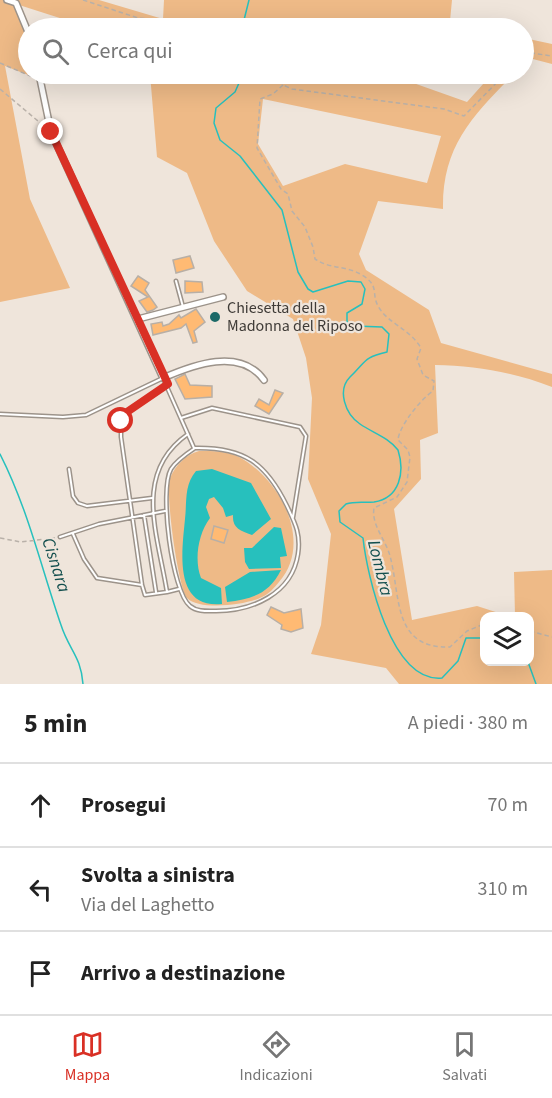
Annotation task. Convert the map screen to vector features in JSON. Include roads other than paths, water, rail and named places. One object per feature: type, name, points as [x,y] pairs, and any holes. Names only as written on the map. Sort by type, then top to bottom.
[{"type":"street","points":[[7,0],[16,3],[22,18]]},
{"type":"street","points":[[42,84],[51,132],[163,378],[196,364],[223,361],[247,368],[264,380]]},
{"type":"street","points":[[138,320],[224,297]]},
{"type":"lane","points":[[176,281],[183,307]]},
{"type":"lane","points":[[0,414],[63,417],[86,415],[163,378],[168,384],[195,448]]},
{"type":"lane","points":[[168,384],[127,412],[121,421],[128,501],[145,595],[179,589]]},
{"type":"lane","points":[[181,418],[212,408],[300,427],[306,436],[293,518]]},
{"type":"lane","points":[[167,592],[152,498],[155,473],[163,457],[188,434]]},
{"type":"lane","points":[[195,448],[217,448],[240,454],[255,462],[276,484],[293,518],[298,529],[298,556],[285,583],[272,596],[252,606],[200,611],[190,606],[179,589],[165,511],[170,470],[195,448]]},
{"type":"lane","points":[[69,470],[73,496],[78,503],[87,506],[152,498]]},
{"type":"lane","points":[[60,537],[99,524],[165,511]]},
{"type":"lane","points":[[144,515],[156,593]]},
{"type":"lane","points":[[73,534],[84,559],[97,578],[142,585]]},
{"type":"water","points":[[212,469],[251,483],[271,519],[252,535],[238,528],[234,523],[233,515],[226,517],[223,508],[214,497],[209,499],[206,507],[210,518],[200,539],[198,563],[201,578],[221,588],[222,604],[206,603],[195,597],[188,588],[182,561],[189,482],[196,471]]},
{"type":"water","points":[[274,527],[281,528],[287,556],[280,557],[281,568],[249,569],[245,562],[244,548],[252,548]]},
{"type":"water","points":[[281,570],[271,585],[259,594],[227,602],[225,587],[250,572]]},
{"type":"waterway","name":"Lombra","points":[[244,18],[249,0]]},
{"type":"waterway","name":"Lombra","points":[[239,84],[235,92],[216,108],[214,123],[220,140],[240,156],[282,210],[298,272],[308,289],[313,292],[348,281],[361,282],[365,289],[362,304],[347,313],[347,322],[355,326],[382,327],[389,334],[387,352],[373,356],[366,361],[346,382],[343,395],[344,402],[355,420],[385,438],[398,450],[401,467],[398,483],[395,490],[383,500],[346,504],[339,511],[340,522],[363,538],[376,600],[396,646],[409,663],[424,675],[442,678],[458,661],[466,638],[480,638]]},
{"type":"waterway","name":"Cisnara","points":[[0,454],[19,496],[64,634],[80,666],[83,684]]},
{"type":"waterway","name":"Lombra","points":[[529,666],[536,684]]},
{"type":"place","name":"Chiesetta della Madonna del Riposo","points":[[215,317]]}]
